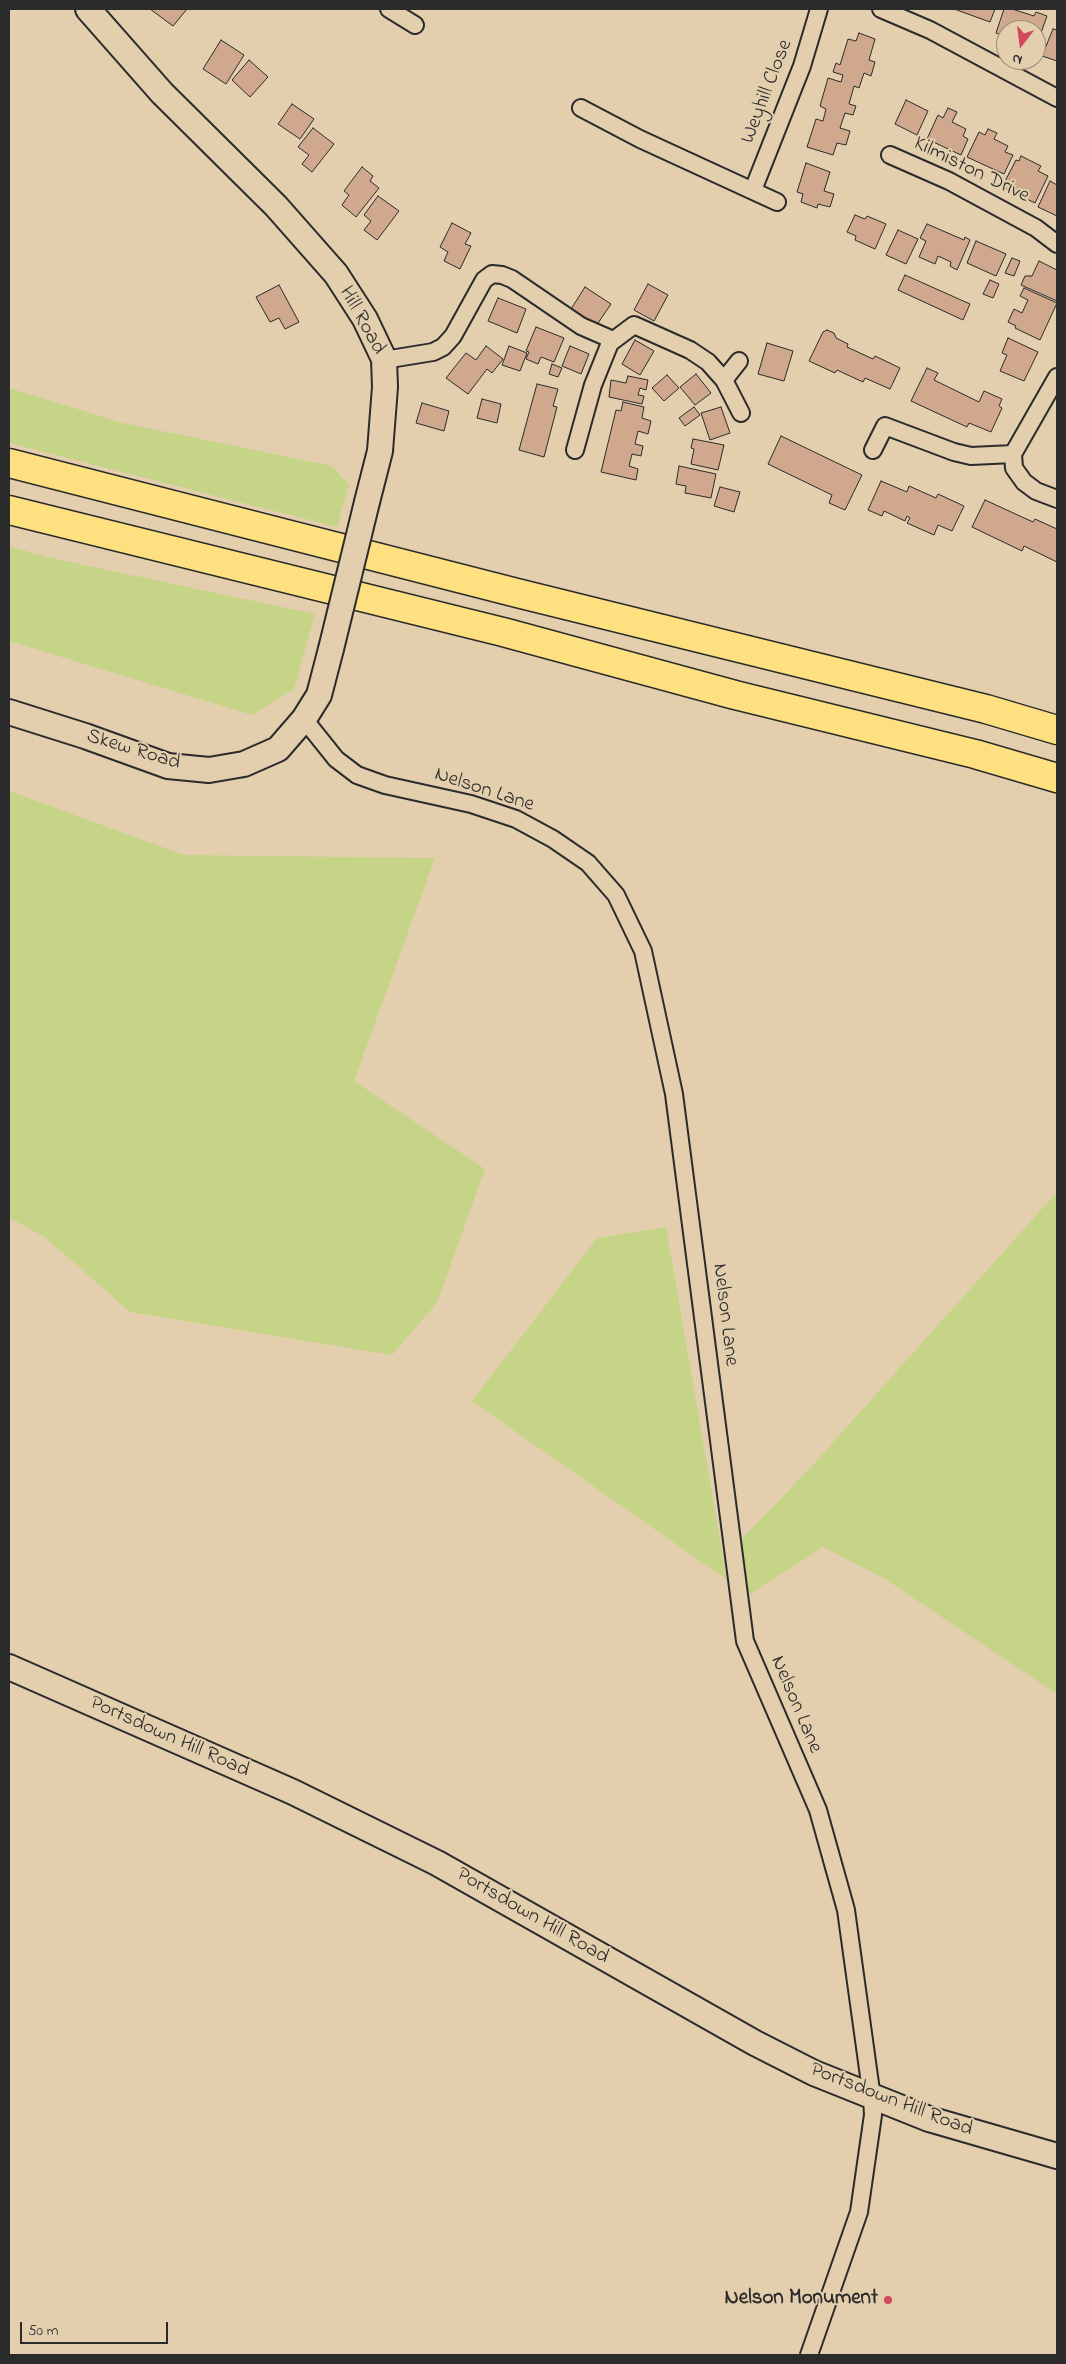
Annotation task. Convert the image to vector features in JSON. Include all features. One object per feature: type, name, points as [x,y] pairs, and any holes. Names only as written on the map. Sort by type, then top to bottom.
[{"type":"highway","points":[[9,463],[518,593],[986,709],[1057,730]]},
{"type":"highway","points":[[9,510],[503,632],[735,695],[975,754],[1057,778]]},
{"type":"street","name":"Hill Road","points":[[88,9],[162,93],[276,206],[336,274],[365,319],[384,360],[384,403],[380,450],[319,695],[304,720]]},
{"type":"street","points":[[389,9],[415,25]]},
{"type":"street","name":"Weyhill Close","points":[[753,190],[802,66],[819,9]]},
{"type":"street","points":[[881,9],[930,30],[1057,98]]},
{"type":"street","points":[[581,108],[640,139],[777,202]]},
{"type":"street","name":"Kilmiston Drive","points":[[890,156],[949,181],[1036,228],[1057,244]]},
{"type":"street","points":[[384,360],[433,352],[443,347],[453,336],[484,280],[492,274],[512,279],[581,326],[613,340]]},
{"type":"street","points":[[575,450],[593,385],[610,343],[634,325],[690,350],[708,362],[724,380],[741,413]]},
{"type":"street","points":[[724,380],[739,361]]},
{"type":"street","points":[[1057,377],[1013,454],[1014,468],[1024,482],[1036,491],[1057,500]]},
{"type":"street","points":[[874,450],[885,426],[954,452],[971,456],[1013,454]]},
{"type":"street","name":"Skew Road","points":[[9,712],[85,736],[168,766],[209,770],[244,764],[278,749],[304,720]]},
{"type":"street","name":"Nelson Lane","points":[[304,720],[336,759],[357,775],[386,785],[471,804],[516,818],[553,839],[588,863],[616,895],[643,951],[674,1094],[745,1641],[818,1810],[846,1910],[872,2098],[873,2115],[859,2212],[809,2355]]},
{"type":"street","name":"Portsdown Hill Road","points":[[9,1667],[292,1792],[428,1859],[754,2043],[814,2073],[872,2098],[929,2119],[1057,2156]]},
{"type":"green space","points":[[9,388],[123,423],[332,466],[349,485],[337,527],[9,443]]},
{"type":"green space","points":[[9,546],[51,558],[315,614],[294,689],[252,715],[9,641]]},
{"type":"green space","points":[[9,791],[184,855],[435,858],[354,1081],[485,1169],[437,1303],[392,1355],[130,1312],[46,1238],[9,1217]]},
{"type":"green space","points":[[1057,1192],[1057,1694],[885,1579],[823,1547],[747,1596],[740,1541],[811,1467]]},
{"type":"green space","points":[[666,1227],[727,1580],[472,1401],[597,1238]]},
{"type":"building","points":[[150,9],[187,9],[173,26]]},
{"type":"building","points":[[954,9],[995,9],[990,22]]},
{"type":"building","points":[[1004,9],[1012,9],[1034,16],[1036,12],[1047,16],[1046,20],[1000,20]]},
{"type":"building","points":[[1053,29],[1057,30],[1057,61],[1046,57],[1046,46]]},
{"type":"building","points":[[859,33],[875,39],[869,60],[875,62],[871,76],[864,73],[859,88],[854,86],[849,104],[856,106],[853,115],[845,113],[840,128],[850,131],[846,145],[837,143],[833,155],[807,147],[816,119],[823,121],[826,109],[820,106],[828,78],[841,82],[843,75],[833,72],[836,63],[840,65],[848,39],[856,41]]},
{"type":"building","points":[[221,40],[244,55],[226,84],[203,69]]},
{"type":"building","points":[[249,60],[268,77],[250,97],[232,80]]},
{"type":"building","points":[[906,100],[928,111],[917,135],[895,124]]},
{"type":"building","points":[[292,104],[314,119],[300,139],[278,124]]},
{"type":"building","points":[[948,108],[957,112],[952,122],[966,129],[963,136],[968,139],[961,155],[927,139],[938,115],[943,118]]},
{"type":"building","points":[[313,128],[334,144],[312,172],[302,164],[309,155],[298,147]]},
{"type":"building","points":[[988,129],[997,133],[994,139],[1008,146],[1005,152],[1013,155],[1004,174],[967,157],[979,132],[985,135]]},
{"type":"building","points":[[1021,156],[1041,166],[1038,171],[1048,176],[1035,203],[1002,187],[1016,160],[1019,161]]},
{"type":"building","points":[[806,163],[830,172],[824,191],[834,194],[830,207],[818,204],[817,208],[801,202],[803,194],[797,192]]},
{"type":"building","points":[[362,167],[373,176],[370,181],[379,188],[356,217],[342,205],[349,195],[344,191]]},
{"type":"building","points":[[1050,181],[1057,185],[1057,216],[1038,207]]},
{"type":"building","points":[[378,196],[399,211],[377,240],[364,230],[371,221],[364,215]]},
{"type":"building","points":[[855,215],[865,219],[867,216],[886,224],[875,249],[855,240],[856,236],[847,232]]},
{"type":"building","points":[[452,223],[471,233],[465,244],[471,246],[460,269],[444,261],[448,252],[440,247]]},
{"type":"building","points":[[927,224],[964,240],[965,237],[970,240],[957,270],[950,266],[951,262],[938,256],[935,264],[919,257],[926,241],[920,238]]},
{"type":"building","points":[[898,230],[918,239],[906,264],[886,255]]},
{"type":"building","points":[[976,241],[1006,254],[996,276],[967,263]]},
{"type":"building","points":[[1012,258],[1020,261],[1014,276],[1005,273]]},
{"type":"building","points":[[1039,261],[1057,270],[1057,301],[1021,285],[1025,276],[1032,276]]},
{"type":"building","points":[[905,275],[970,304],[963,320],[898,290]]},
{"type":"building","points":[[990,280],[999,284],[993,298],[983,294]]},
{"type":"building","points":[[648,284],[668,295],[654,321],[634,310]]},
{"type":"building","points":[[279,285],[299,322],[285,329],[279,318],[270,322],[256,297]]},
{"type":"building","points":[[585,287],[611,304],[596,326],[571,309]]},
{"type":"building","points":[[1024,288],[1057,303],[1040,340],[1015,328],[1016,326],[1008,322],[1014,309],[1022,313],[1028,300],[1020,296]]},
{"type":"building","points":[[498,298],[526,309],[517,333],[488,321]]},
{"type":"building","points":[[536,327],[564,338],[554,362],[541,357],[538,364],[526,359],[529,352],[526,351]]},
{"type":"building","points":[[827,330],[834,333],[836,338],[848,344],[847,347],[873,359],[875,356],[900,368],[890,389],[865,378],[863,382],[837,370],[835,373],[809,361],[823,332]]},
{"type":"building","points":[[1008,338],[1038,352],[1024,381],[1000,371],[1007,355],[1002,353]]},
{"type":"building","points":[[635,340],[654,351],[640,375],[622,364]]},
{"type":"building","points":[[767,343],[793,351],[784,381],[758,374]]},
{"type":"building","points":[[486,346],[503,359],[492,373],[487,369],[468,394],[446,378],[466,353],[476,360]]},
{"type":"building","points":[[509,346],[527,353],[520,371],[502,365]]},
{"type":"building","points":[[570,346],[589,354],[581,374],[562,366]]},
{"type":"building","points":[[552,364],[562,368],[558,377],[549,374]]},
{"type":"building","points":[[927,368],[938,373],[934,380],[979,402],[984,391],[1002,399],[999,406],[1002,408],[991,432],[969,423],[967,427],[911,401]]},
{"type":"building","points":[[696,374],[711,393],[695,405],[680,387]]},
{"type":"building","points":[[667,375],[679,388],[664,401],[652,388]]},
{"type":"building","points":[[628,376],[648,380],[646,390],[640,388],[638,395],[644,396],[642,404],[609,397],[611,380],[626,383]]},
{"type":"building","points":[[537,384],[558,389],[553,406],[557,407],[544,457],[519,450]]},
{"type":"building","points":[[482,399],[501,404],[497,423],[477,418]]},
{"type":"building","points":[[623,402],[644,407],[642,418],[651,421],[648,434],[638,431],[635,444],[643,446],[641,456],[632,454],[629,466],[638,469],[636,480],[601,472],[616,410],[621,411]]},
{"type":"building","points":[[422,403],[449,411],[444,431],[416,423]]},
{"type":"building","points":[[694,407],[700,415],[685,426],[679,418]]},
{"type":"building","points":[[721,407],[730,433],[710,440],[701,413]]},
{"type":"building","points":[[781,436],[862,475],[845,510],[829,503],[832,495],[768,464]]},
{"type":"building","points":[[693,439],[724,445],[718,470],[691,464],[694,449],[691,448]]},
{"type":"building","points":[[679,466],[716,474],[711,498],[685,493],[686,486],[676,484]]},
{"type":"building","points":[[881,481],[907,492],[909,486],[936,498],[938,494],[964,506],[952,531],[938,525],[934,535],[907,523],[910,518],[907,516],[905,521],[884,511],[882,516],[868,510]]},
{"type":"building","points":[[720,487],[740,492],[734,512],[714,506]]},
{"type":"building","points":[[985,500],[1033,522],[1035,519],[1057,529],[1057,562],[1024,546],[1022,551],[972,527]]},
{"type":"place","name":"Nelson Monument","points":[[888,2300]]}]
